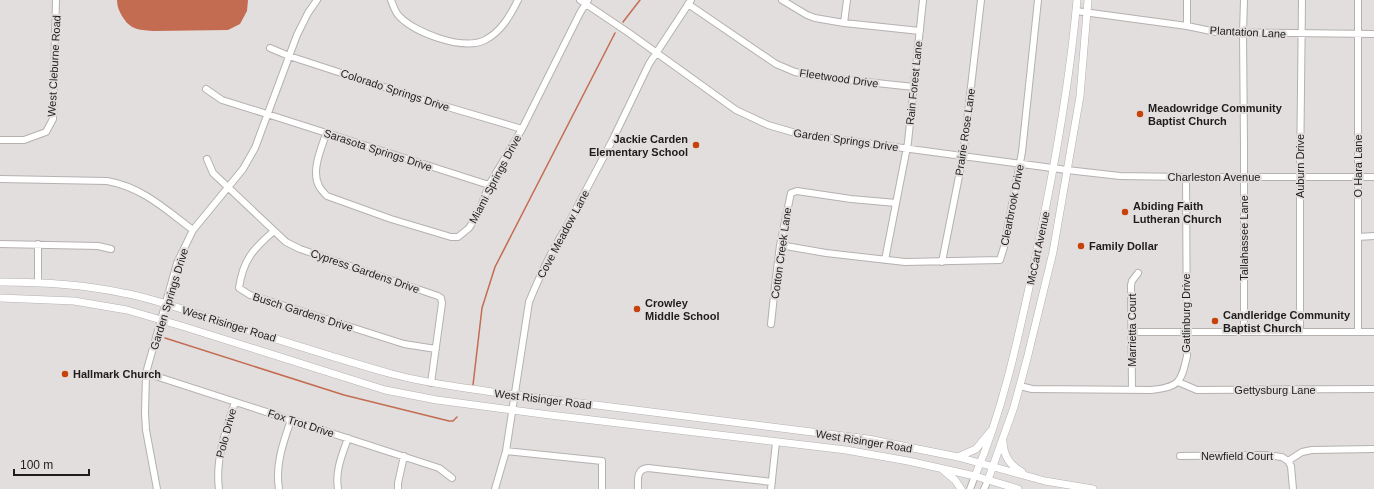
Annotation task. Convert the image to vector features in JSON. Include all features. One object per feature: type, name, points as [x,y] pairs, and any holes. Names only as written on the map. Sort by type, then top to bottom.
[{"type":"main road","name":"McCart Avenue","points":[[975,476],[993,429],[1022,324],[1054,169],[1070,67],[1077,0]]},
{"type":"main road","name":"McCart Avenue","points":[[988,480],[1020,386],[1051,261],[1080,96],[1088,0]]},
{"type":"main road","name":"West Risinger Road","points":[[0,282],[38,282],[102,288],[125,293],[393,374],[431,383],[515,395],[868,439],[958,457],[1045,481],[1093,489]]},
{"type":"main road","name":"West Risinger Road","points":[[0,298],[88,303],[126,310],[161,319],[385,390],[437,400],[846,450],[908,461],[975,476],[1013,489]]},
{"type":"main road","points":[[776,442],[778,428]]},
{"type":"main road","points":[[958,457],[976,449],[993,429]]},
{"type":"main road","points":[[1003,438],[1003,451],[1010,464],[1029,477]]},
{"type":"main road","points":[[942,469],[955,480],[961,489]]},
{"type":"street","name":"West Cleburne Road","points":[[0,140],[24,140],[46,132],[53,119],[56,0]]},
{"type":"street","name":"Garden Springs Drive","points":[[157,489],[146,430],[146,373],[177,263],[192,230],[243,169],[260,136],[297,35],[308,13],[317,0]]},
{"type":"street","points":[[391,0],[398,16],[410,26],[444,40],[467,44],[484,41],[497,32],[508,19],[518,0]]},
{"type":"street","points":[[782,0],[815,18],[844,23],[920,31]]},
{"type":"street","points":[[844,23],[847,0]]},
{"type":"street","name":"Rain Forest Lane","points":[[885,260],[906,148],[923,0]]},
{"type":"street","name":"Prairie Rose Lane","points":[[942,262],[963,156],[981,0]]},
{"type":"street","name":"Clearbrook Drive","points":[[780,246],[905,262],[1000,260],[1004,247],[1020,164],[1038,0]]},
{"type":"street","points":[[1187,0],[1187,26]]},
{"type":"street","name":"Tallahassee Lane","points":[[1244,0],[1244,332]]},
{"type":"street","name":"Auburn Drive","points":[[1300,332],[1302,0]]},
{"type":"street","name":"O Hara Lane","points":[[1358,0],[1358,332]]},
{"type":"street","name":"Garden Springs Drive","points":[[584,1],[736,110],[768,125],[799,134],[1054,169]]},
{"type":"street","name":"Miami Springs Drive","points":[[326,134],[317,167],[316,179],[320,188],[327,196],[391,219],[451,237],[458,237],[468,228],[478,214],[489,185],[522,129],[584,1]]},
{"type":"street","name":"Cove Meadow Lane","points":[[495,489],[506,451],[530,302],[534,291],[561,236],[612,141],[656,52],[689,2]]},
{"type":"street","name":"Fleetwood Drive","points":[[689,2],[776,64],[795,72],[820,77],[914,87]]},
{"type":"street","name":"Plantation Lane","points":[[1076,11],[1187,26],[1216,32],[1374,34]]},
{"type":"street","name":"Colorado Springs Drive","points":[[270,48],[289,56],[424,100],[522,129]]},
{"type":"street","name":"Sarasota Springs Drive","points":[[206,89],[222,100],[489,185]]},
{"type":"street","name":"Cypress Gardens Drive","points":[[207,159],[213,173],[286,242],[300,249],[441,298],[442,303],[431,383]]},
{"type":"street","name":"Charleston Avenue","points":[[1054,169],[1133,177],[1374,177]]},
{"type":"street","name":"Gatlinburg Drive","points":[[1178,382],[1184,370],[1187,356],[1186,177]]},
{"type":"street","points":[[0,179],[107,181],[120,183],[134,188],[153,200],[192,230]]},
{"type":"street","name":"Cotton Creek Lane","points":[[772,324],[780,246],[790,193],[797,191],[851,199],[896,203]]},
{"type":"street","name":"Busch Gardens Drive","points":[[274,231],[257,246],[248,258],[242,270],[239,288],[250,295],[404,344],[436,349]]},
{"type":"street","points":[[1358,237],[1374,236]]},
{"type":"street","points":[[0,244],[98,246],[111,250]]},
{"type":"street","points":[[38,244],[38,282]]},
{"type":"street","name":"Marrietta Court","points":[[1132,390],[1132,281],[1138,273]]},
{"type":"street","points":[[1132,332],[1374,332]]},
{"type":"street","name":"Fox Trot Drive","points":[[146,373],[439,468],[452,478]]},
{"type":"street","points":[[1020,386],[1032,389],[1152,390],[1168,388],[1178,382]]},
{"type":"street","name":"Gettysburg Lane","points":[[1178,382],[1197,390],[1374,390]]},
{"type":"street","name":"Polo Drive","points":[[219,489],[217,471],[221,446],[235,402]]},
{"type":"street","points":[[278,489],[279,459],[291,420]]},
{"type":"street","points":[[338,489],[338,466],[348,438]]},
{"type":"street","points":[[638,489],[639,472],[642,469],[648,468],[772,486],[776,442]]},
{"type":"street","points":[[1288,461],[1302,452],[1312,450],[1374,449]]},
{"type":"street","points":[[506,451],[602,461],[602,489]]},
{"type":"street","name":"Newfield Court","points":[[1180,456],[1275,455],[1282,457],[1288,461],[1291,466],[1293,489]]},
{"type":"street","points":[[398,489],[398,482],[404,456]]},
{"type":"street","name":"McCart Avenue","points":[[970,489],[975,476]]},
{"type":"street","name":"McCart Avenue","points":[[984,489],[988,480]]},
{"type":"shaded area","points":[[117,0],[248,0],[247,11],[240,24],[228,30],[153,31],[134,28],[128,24],[120,12]]},
{"type":"waterway","points":[[623,22],[640,0]]},
{"type":"waterway","points":[[473,385],[482,308],[495,267],[615,33]]},
{"type":"waterway","points":[[165,338],[344,395],[449,421],[453,421],[457,417]]},
{"type":"place","name":"Meadowridge Community Baptist Church","points":[[1140,114]]},
{"type":"place","name":"Jackie Carden Elementary School","points":[[696,145]]},
{"type":"place","name":"Abiding Faith Lutheran Church","points":[[1125,212]]},
{"type":"place","name":"Family Dollar","points":[[1081,246]]},
{"type":"place","name":"Crowley Middle School","points":[[637,309]]},
{"type":"place","name":"Candleridge Community Baptist Church","points":[[1215,321]]},
{"type":"place","name":"Hallmark Church","points":[[65,374]]}]
